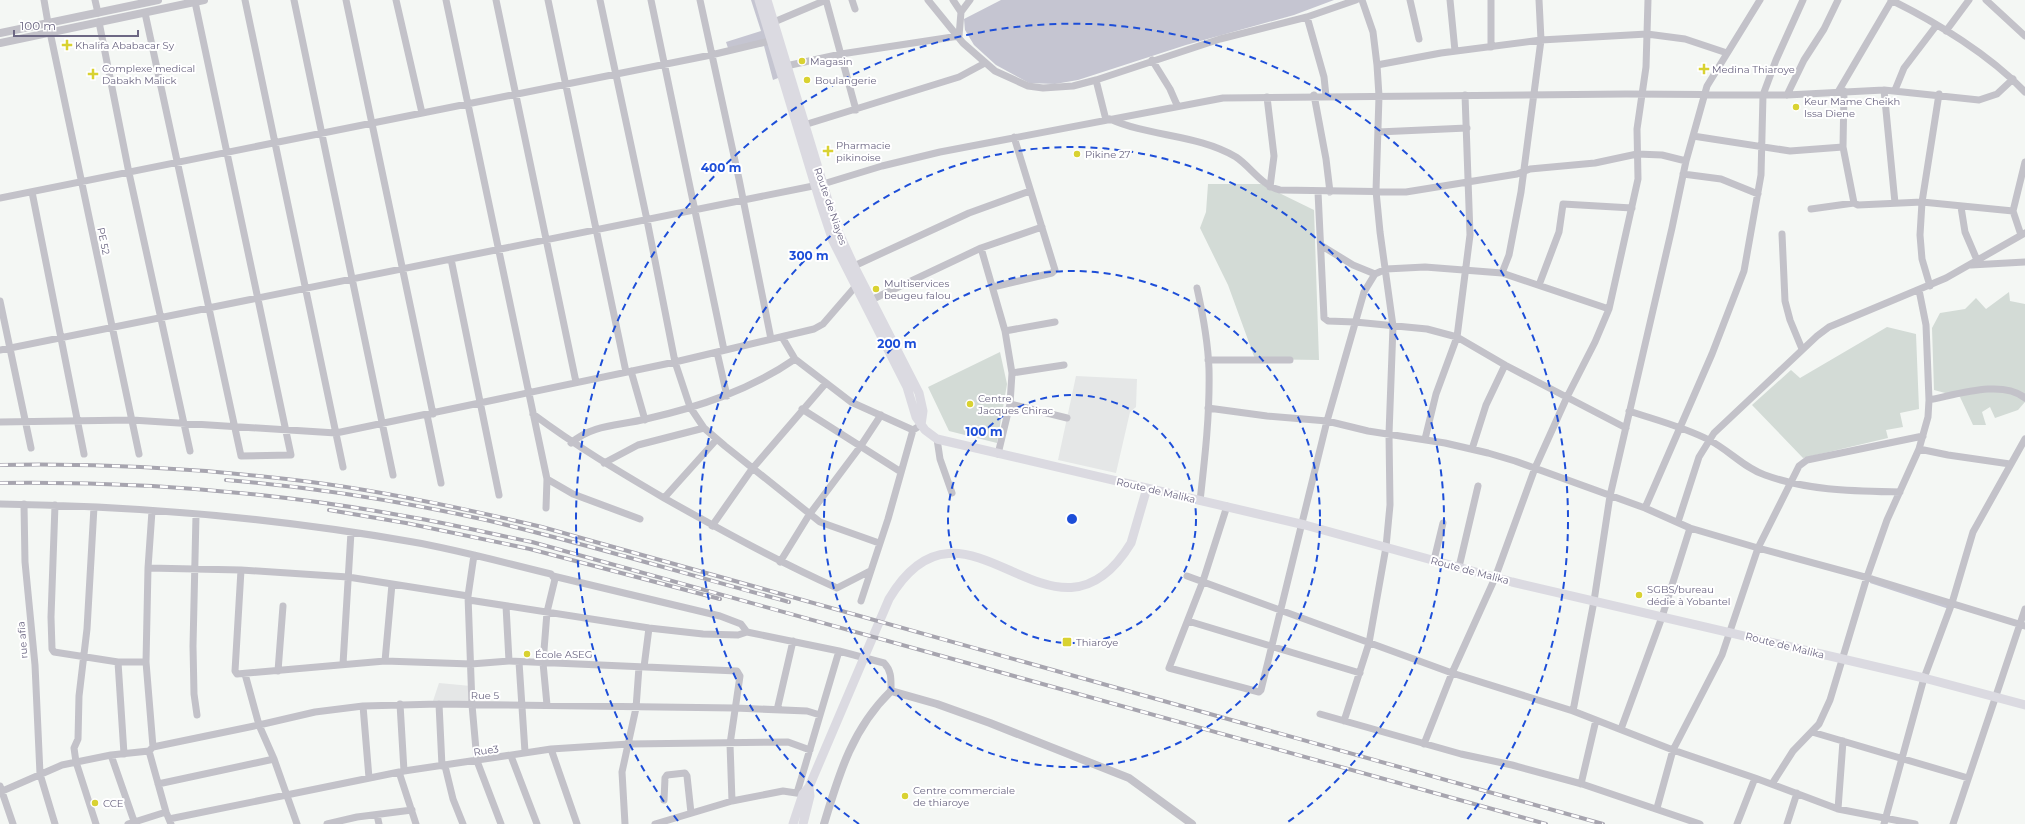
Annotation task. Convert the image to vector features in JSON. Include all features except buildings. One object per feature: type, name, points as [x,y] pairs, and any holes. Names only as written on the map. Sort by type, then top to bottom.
[{"type":"main road","name":"Route de Niayes","points":[[759,0],[770,40],[819,185],[836,227],[871,300],[909,391],[917,427]]},
{"type":"main road","name":"Route de Niayes","points":[[767,0],[804,125],[829,229],[856,287],[888,340]]},
{"type":"main road","points":[[917,427],[937,440]]},
{"type":"main road","name":"Route de Malika","points":[[937,440],[1303,524],[1496,578],[1924,678],[2025,705]]},
{"type":"main road","points":[[793,824],[803,791],[889,599],[899,582],[924,560],[953,553],[970,554],[983,558],[1026,578],[1050,587],[1075,587],[1088,584],[1109,572],[1122,557],[1131,543],[1147,488]]},
{"type":"main road","points":[[803,791],[810,796],[803,824]]},
{"type":"street","points":[[44,0],[48,23]]},
{"type":"street","points":[[95,0],[98,13]]},
{"type":"street","points":[[0,33],[98,13],[143,1],[158,0]]},
{"type":"street","points":[[0,43],[204,0]]},
{"type":"street","points":[[245,0],[343,466]]},
{"type":"street","points":[[294,0],[393,474]]},
{"type":"street","points":[[346,0],[403,269],[430,414],[441,483]]},
{"type":"street","points":[[396,0],[422,113]]},
{"type":"street","points":[[446,0],[547,479],[546,508]]},
{"type":"street","points":[[496,0],[576,382]]},
{"type":"street","points":[[548,0],[596,230],[629,371],[645,420]]},
{"type":"street","points":[[600,0],[647,220],[675,362],[690,407],[704,428],[809,515],[820,522],[879,543]]},
{"type":"street","points":[[651,0],[694,210],[727,396]]},
{"type":"street","points":[[700,0],[771,339]]},
{"type":"street","points":[[774,22],[826,0],[856,110]]},
{"type":"street","points":[[852,0],[855,9]]},
{"type":"street","points":[[928,0],[985,63],[1003,76],[1028,86],[1043,88],[1073,86],[1096,80],[1152,60],[1220,39],[1307,17],[1356,0]]},
{"type":"street","points":[[953,0],[961,12]]},
{"type":"street","points":[[959,36],[961,12],[970,0]]},
{"type":"street","points":[[1344,721],[1369,643],[1386,547],[1390,505],[1393,326],[1376,191],[1379,96],[1377,66],[1373,32],[1362,0]]},
{"type":"street","points":[[1410,0],[1419,39]]},
{"type":"street","points":[[1450,0],[1455,51]]},
{"type":"street","points":[[1491,0],[1491,47]]},
{"type":"street","points":[[1502,273],[1509,255],[1519,209],[1541,40],[1539,0]]},
{"type":"street","points":[[1424,744],[1452,673],[1496,578],[1535,468],[1567,397],[1595,342],[1609,309],[1638,179],[1639,164],[1637,154],[1637,129],[1643,94],[1648,0]]},
{"type":"street","points":[[1573,711],[1594,601],[1610,496],[1686,161],[1703,95],[1760,0]]},
{"type":"street","points":[[1644,508],[1712,354],[1744,271],[1761,175],[1764,96],[1776,60],[1802,0]]},
{"type":"street","points":[[1787,95],[1804,60],[1824,29],[1838,0]]},
{"type":"street","points":[[1854,203],[1843,147],[1841,91],[1891,0],[1902,2],[1936,26],[1981,53],[2013,79],[2025,92]]},
{"type":"street","points":[[1946,31],[1969,0]]},
{"type":"street","points":[[1986,0],[2025,36]]},
{"type":"street","points":[[145,12],[241,456],[291,455],[196,2]]},
{"type":"street","points":[[1307,17],[1324,77],[1326,96]]},
{"type":"street","points":[[99,22],[129,172],[190,452]]},
{"type":"street","points":[[1895,90],[1904,68],[1936,26]]},
{"type":"street","name":"PE 52","points":[[50,32],[139,454]]},
{"type":"street","points":[[1377,66],[1455,51],[1541,40],[1647,34],[1685,39],[1727,53]]},
{"type":"street","points":[[786,66],[841,54],[959,36]]},
{"type":"street","points":[[0,198],[711,55],[770,40]]},
{"type":"street","points":[[1152,60],[1170,89],[1177,106]]},
{"type":"street","points":[[804,125],[959,77],[973,71],[985,63]]},
{"type":"street","points":[[0,350],[819,185],[882,166],[1014,137],[1223,98],[1314,95],[1534,96],[1643,94],[1764,96],[1841,91],[1895,90],[1986,99],[1997,94],[2013,79]]},
{"type":"street","points":[[1096,80],[1108,120]]},
{"type":"street","points":[[1884,90],[1895,203]]},
{"type":"street","points":[[1930,286],[1920,245],[1922,202],[1939,94]]},
{"type":"street","points":[[1314,95],[1326,159],[1330,192]]},
{"type":"street","points":[[1425,439],[1436,394],[1457,337],[1466,269],[1470,234],[1465,95]]},
{"type":"street","points":[[1267,96],[1274,156],[1270,187]]},
{"type":"street","points":[[1108,120],[1132,128],[1184,138],[1218,149],[1244,162],[1270,187],[1280,190],[1318,192],[1406,192],[1517,174],[1523,171],[1595,163],[1637,154],[1662,155],[1686,161]]},
{"type":"street","points":[[1378,132],[1467,128]]},
{"type":"street","points":[[1693,136],[1762,148],[1790,151],[1843,147]]},
{"type":"street","points":[[993,287],[1054,272],[1055,268],[1014,137]]},
{"type":"street","points":[[1678,522],[1699,457],[1709,440],[1739,408],[1802,349],[1829,327],[1930,286],[2023,234],[2013,211],[2025,162]]},
{"type":"street","points":[[1684,174],[1721,178],[1758,194]]},
{"type":"street","points":[[854,266],[968,213],[1030,191]]},
{"type":"street","points":[[32,192],[84,454]]},
{"type":"street","points":[[1318,192],[1322,246],[1322,315],[1328,321],[1427,329],[1457,337],[1505,365],[1626,428]]},
{"type":"street","points":[[1811,209],[1854,203],[1858,205],[1922,202],[2013,211]]},
{"type":"street","points":[[1539,285],[1559,232],[1563,204],[1632,208]]},
{"type":"street","points":[[1962,207],[1965,232],[1977,260]]},
{"type":"street","points":[[871,300],[981,248],[1042,227]]},
{"type":"street","points":[[1782,234],[1785,301],[1790,320],[1802,349]]},
{"type":"street","points":[[1322,246],[1353,264],[1375,274]]},
{"type":"street","points":[[981,248],[1005,331],[1012,373],[1010,404],[998,454]]},
{"type":"street","points":[[451,259],[499,495]]},
{"type":"street","points":[[1970,265],[2025,262]]},
{"type":"street","points":[[1227,506],[1203,581],[1169,668],[1259,692],[1261,690],[1280,610],[1303,524],[1327,421],[1364,292],[1375,274],[1386,269],[1425,267],[1502,273],[1609,309]]},
{"type":"street","points":[[0,422],[25,420],[132,420],[336,433],[382,425],[480,402],[675,362],[818,327],[856,287]]},
{"type":"street","points":[[1197,288],[1208,360],[1208,408],[1200,500]]},
{"type":"street","points":[[1772,784],[1794,751],[1812,732],[1822,718],[1830,700],[1867,577],[1887,520],[1919,449],[1923,436],[1928,417],[1929,400],[1926,325],[1919,290]]},
{"type":"street","points":[[0,301],[31,448]]},
{"type":"street","points":[[1005,331],[1054,322]]},
{"type":"street","points":[[782,337],[795,358],[851,402],[881,415],[917,427],[901,472],[888,519],[861,601]]},
{"type":"street","points":[[571,443],[579,436],[601,427],[645,420],[727,396],[775,373],[795,358]]},
{"type":"street","points":[[1208,360],[1290,360]]},
{"type":"street","points":[[1012,373],[1064,365]]},
{"type":"street","points":[[1472,449],[1486,405],[1505,365]]},
{"type":"street","points":[[712,526],[752,469],[802,409],[826,383]]},
{"type":"street","points":[[1929,400],[1997,388],[2013,390],[2025,398]]},
{"type":"street","points":[[1010,404],[1067,418]]},
{"type":"street","points":[[1208,408],[1267,416],[1327,421],[1472,449],[1535,468],[1644,508],[1690,528],[1867,577],[2022,625]]},
{"type":"street","points":[[802,409],[901,472]]},
{"type":"street","points":[[1630,411],[1681,427],[1709,440],[1752,470],[1790,483],[1848,490],[1900,492]]},
{"type":"street","points":[[533,414],[571,443],[604,463],[712,526],[780,562],[837,588],[870,571]]},
{"type":"street","points":[[780,562],[809,515],[860,447],[881,415]]},
{"type":"street","points":[[604,463],[638,445],[704,428]]},
{"type":"street","points":[[1657,808],[1673,750],[1722,656],[1758,548],[1799,466],[1807,460],[1923,436]]},
{"type":"street","points":[[664,498],[717,439]]},
{"type":"street","points":[[1885,821],[1924,678],[1952,603],[1972,532],[2025,439]]},
{"type":"street","points":[[937,440],[940,459],[952,493]]},
{"type":"street","points":[[1919,449],[1948,455],[2010,464]]},
{"type":"street","points":[[547,479],[573,494],[640,519]]},
{"type":"street","points":[[1459,567],[1478,486]]},
{"type":"street","points":[[0,504],[56,505],[152,511],[351,532],[474,555],[720,616],[741,624],[747,632]]},
{"type":"street","name":"rue afia","points":[[24,504],[25,562],[34,665],[40,774],[55,824]]},
{"type":"street","points":[[56,505],[50,644],[54,652],[118,662],[146,662]]},
{"type":"street","points":[[94,507],[87,630],[78,696],[78,740],[74,748],[76,762],[96,824]]},
{"type":"street","points":[[152,511],[148,568],[146,662],[151,749],[158,784],[168,818]]},
{"type":"street","points":[[196,515],[193,654],[197,715]]},
{"type":"street","points":[[1434,560],[1443,523]]},
{"type":"street","points":[[1620,729],[1662,617],[1690,528]]},
{"type":"street","points":[[344,664],[351,532]]},
{"type":"street","points":[[474,555],[469,598],[472,705],[477,761],[501,824]]},
{"type":"street","points":[[148,568],[241,570],[348,577],[506,606],[649,628],[710,634],[738,635],[747,632],[839,651],[884,663],[889,668],[891,676],[891,691],[875,706],[860,728],[842,768],[824,824]]},
{"type":"street","points":[[241,570],[235,671],[237,674],[385,661],[471,664],[509,661],[737,671],[740,676],[730,744],[732,800]]},
{"type":"street","points":[[547,705],[543,663],[547,612],[555,579],[554,576]]},
{"type":"street","points":[[1188,576],[1452,673],[1573,711],[1673,750],[1772,784],[1838,809],[1885,821],[1915,824]]},
{"type":"street","points":[[385,661],[392,584]]},
{"type":"street","points":[[278,671],[283,606]]},
{"type":"street","points":[[506,606],[509,661]]},
{"type":"street","points":[[1953,824],[1994,697],[2022,625],[2025,609]]},
{"type":"street","points":[[1188,621],[1360,673]]},
{"type":"street","points":[[625,824],[622,772],[636,708],[641,667],[649,628]]},
{"type":"street","points":[[777,710],[793,641]]},
{"type":"street","points":[[655,824],[732,800],[783,791],[803,791],[810,750],[839,651]]},
{"type":"street","points":[[118,662],[124,754]]},
{"type":"street","points":[[519,662],[525,752]]},
{"type":"street","points":[[245,674],[259,725],[274,760],[296,824]]},
{"type":"street","points":[[891,691],[937,704],[990,723],[1129,778],[1192,824]]},
{"type":"street","points":[[400,704],[401,772],[416,824]]},
{"type":"street","points":[[439,704],[443,766],[453,799],[463,824]]},
{"type":"street","name":"Rue 5","points":[[1,789],[76,762],[151,749],[315,712],[363,706],[439,704],[636,708],[735,708],[807,711],[820,715]]},
{"type":"street","points":[[363,706],[369,778]]},
{"type":"street","points":[[1320,714],[1424,744],[1581,784],[1657,808],[1700,824]]},
{"type":"street","points":[[1581,784],[1596,720]]},
{"type":"street","points":[[1812,732],[1968,778]]},
{"type":"street","points":[[1838,809],[1843,741]]},
{"type":"street","name":"Rue3","points":[[132,823],[168,818],[401,772],[551,749],[629,744],[730,744],[788,742],[810,750]]},
{"type":"street","points":[[551,749],[577,824]]},
{"type":"street","points":[[111,755],[132,823]]},
{"type":"street","points":[[511,756],[537,824]]},
{"type":"street","points":[[158,784],[274,760]]},
{"type":"street","points":[[664,800],[665,778],[667,775],[685,773],[691,812]]},
{"type":"street","points":[[1737,824],[1755,778]]},
{"type":"street","points":[[1,789],[13,824]]},
{"type":"street","points":[[1787,824],[1797,793]]},
{"type":"street","points":[[327,824],[412,810]]},
{"type":"street","points":[[377,815],[379,824]]},
{"type":"shaded area","points":[[751,0],[770,0],[791,73],[773,80],[764,46],[729,51],[726,42],[761,31]]},
{"type":"shaded area","points":[[1001,0],[1334,0],[1294,15],[1186,45],[1078,80],[1055,84],[1029,83],[996,65],[974,45],[965,30],[964,19]]},
{"type":"shaded area","points":[[1208,184],[1261,184],[1314,210],[1319,360],[1255,359],[1228,285],[1200,228],[1206,212]]},
{"type":"shaded area","points":[[2009,292],[2010,301],[2025,304],[2025,402],[2018,410],[1995,418],[1990,407],[1982,412],[1986,425],[1973,425],[1960,397],[1934,390],[1932,328],[1940,313],[1965,309],[1976,298],[1986,309]]},
{"type":"shaded area","points":[[1887,327],[1916,334],[1919,409],[1900,413],[1903,427],[1886,430],[1888,438],[1803,458],[1752,405],[1791,370],[1800,378]]},
{"type":"shaded area","name":"Centre Jacques Chirac","points":[[1000,352],[1007,384],[997,443],[949,431],[928,387]]},
{"type":"shaded area","points":[[1076,376],[1137,379],[1136,407],[1130,412],[1116,473],[1058,460]]},
{"type":"shaded area","points":[[1872,577],[1951,601],[1949,609],[1870,583]]},
{"type":"shaded area","points":[[439,683],[471,686],[470,702],[433,701]]},
{"type":"railway","points":[[0,465],[117,466],[195,470],[273,477],[369,491],[485,514],[542,527],[1603,824]]},
{"type":"railway","points":[[226,480],[356,496],[486,520],[600,549],[789,602]]},
{"type":"railway","points":[[0,483],[154,486],[257,495],[359,508],[532,542],[1546,824]]},
{"type":"railway","points":[[329,510],[406,523],[530,549],[720,599]]},
{"type":"place","name":"Khalifa Ababacar Sy","points":[[67,45]]},
{"type":"place","name":"Magasin","points":[[802,61]]},
{"type":"place","name":"Medina Thiaroye","points":[[1704,69]]},
{"type":"place","name":"Complexe medical Dabakh Malick","points":[[93,74]]},
{"type":"place","name":"Boulangerie","points":[[807,80]]},
{"type":"place","name":"Keur Mame Cheikh Issa Diene","points":[[1796,107]]},
{"type":"place","name":"Pharmacie pikinoise","points":[[828,151]]},
{"type":"place","name":"Pikine 27","points":[[1077,154]]},
{"type":"place","name":"Multiservices beugeu falou","points":[[876,289]]},
{"type":"place","name":"Centre Jacques Chirac","points":[[970,404]]},
{"type":"place","name":"SGBS/bureau dédie à Yobantel","points":[[1639,595]]},
{"type":"place","name":"Thiaroye","points":[[1067,642]]},
{"type":"place","name":"École ASEG","points":[[527,654]]},
{"type":"place","name":"Centre commerciale de thiaroye","points":[[905,796]]},
{"type":"place","name":"CCE","points":[[95,803]]}]
